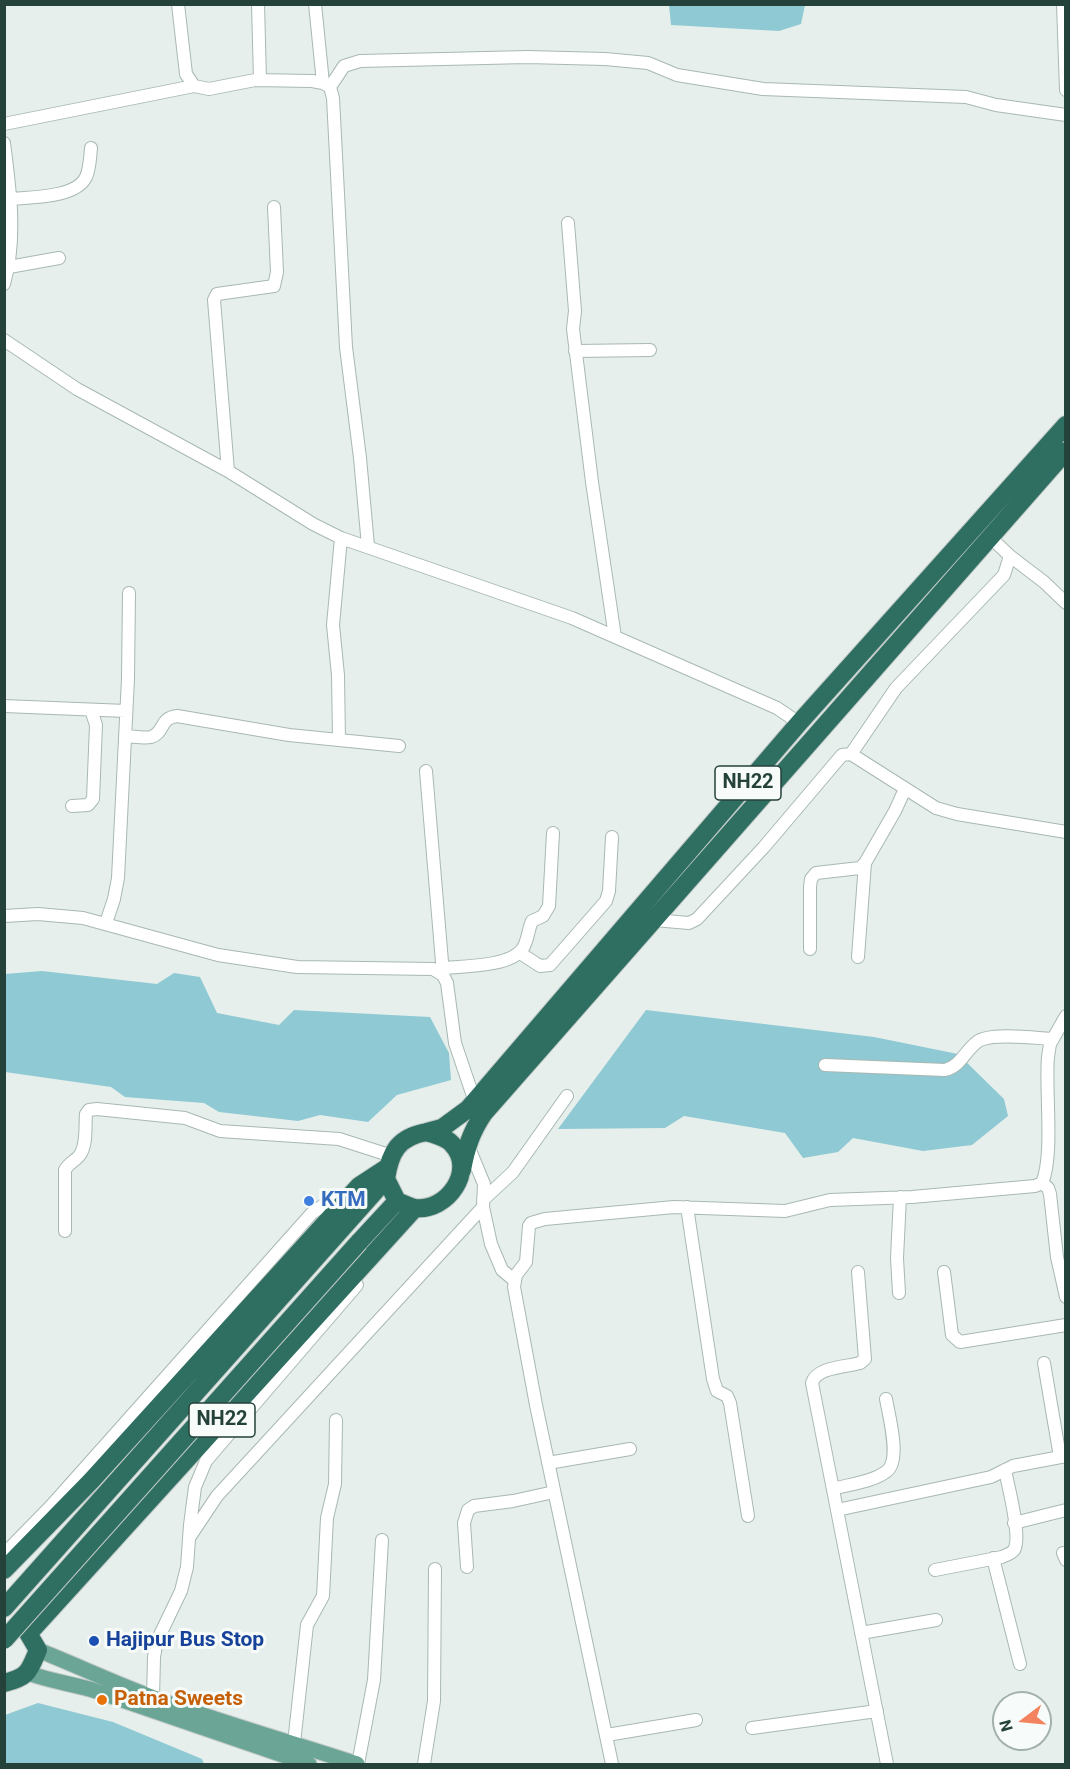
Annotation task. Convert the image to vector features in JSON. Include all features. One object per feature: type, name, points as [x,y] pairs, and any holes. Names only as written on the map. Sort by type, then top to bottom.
[{"type":"highway","name":"NH22","points":[[4,1570],[91,1481],[353,1193],[370,1177],[389,1168],[400,1142],[417,1134],[442,1128],[475,1102],[799,723],[1065,425]]},
{"type":"highway","name":"NH22","points":[[29,1633],[415,1208],[428,1206],[445,1199],[452,1192],[462,1170],[467,1143],[484,1113],[1065,451]]},
{"type":"highway","points":[[427,1132],[440,1136],[453,1144],[458,1151],[462,1170]]},
{"type":"highway","points":[[389,1168],[397,1201]]},
{"type":"highway","points":[[4,1683],[21,1679],[28,1673],[38,1650],[25,1625],[4,1608],[341,1229],[389,1168]]},
{"type":"highway","points":[[397,1201],[415,1208]]},
{"type":"highway","points":[[4,1640],[397,1201]]},
{"type":"main road","points":[[38,1650],[153,1698],[357,1764]]},
{"type":"main road","points":[[28,1673],[46,1680],[57,1680],[96,1691],[309,1764]]},
{"type":"street","points":[[178,4],[186,74],[194,86]]},
{"type":"street","points":[[258,4],[260,80]]},
{"type":"street","points":[[315,4],[327,85],[333,98],[346,347],[368,546]]},
{"type":"street","points":[[1063,4],[1065,90]]},
{"type":"street","points":[[327,85],[344,66],[360,61],[527,57],[605,59],[648,63],[677,75],[752,87],[966,97],[996,105],[1065,115]]},
{"type":"street","points":[[4,124],[194,86],[208,89],[260,80],[312,81],[327,85]]},
{"type":"street","points":[[4,143],[10,200],[9,267],[4,284]]},
{"type":"street","points":[[10,200],[63,193],[75,188],[86,177],[91,148]]},
{"type":"street","points":[[228,471],[214,300],[218,294],[274,286],[277,272],[274,207]]},
{"type":"street","points":[[568,223],[575,311],[572,325],[615,637]]},
{"type":"street","points":[[9,267],[59,258]]},
{"type":"street","points":[[4,340],[77,389],[228,471],[312,524],[341,538],[572,618],[777,708],[799,723]]},
{"type":"street","points":[[575,351],[650,350]]},
{"type":"street","points":[[990,537],[1044,582],[1065,603]]},
{"type":"street","points":[[339,740],[338,675],[333,625],[341,538]]},
{"type":"street","points":[[851,754],[896,688],[1004,575],[1010,556]]},
{"type":"street","points":[[105,923],[114,899],[118,878],[129,593]]},
{"type":"street","points":[[4,706],[126,711]]},
{"type":"street","points":[[72,806],[88,805],[93,799],[96,725],[91,710]]},
{"type":"street","points":[[125,736],[150,737],[159,731],[164,721],[177,716],[289,735],[399,746]]},
{"type":"street","points":[[654,920],[689,923],[697,919],[764,847],[842,755],[851,754],[936,808],[957,814],[1065,832]]},
{"type":"street","points":[[426,771],[442,972],[447,983],[458,1055],[475,1102]]},
{"type":"street","points":[[810,949],[811,879],[816,873],[860,868],[865,863],[905,789]]},
{"type":"street","points":[[4,916],[57,914],[105,923],[218,955],[297,967],[417,968],[442,972],[503,962],[520,952],[525,945],[532,921],[543,916],[549,906],[554,833]]},
{"type":"street","points":[[520,952],[540,966],[550,965],[606,901],[609,891],[612,837]]},
{"type":"street","points":[[858,957],[865,863]]},
{"type":"street","points":[[514,1280],[526,1262],[529,1226],[538,1220],[652,1207],[785,1211],[830,1200],[1022,1188],[1042,1183],[1045,1177],[1047,1144],[1047,1068],[1053,1039],[1065,1016]]},
{"type":"street","points":[[825,1065],[945,1070],[959,1063],[983,1038],[1053,1039]]},
{"type":"street","points":[[190,1536],[217,1496],[513,1172],[567,1096]]},
{"type":"street","points":[[65,1231],[65,1170],[68,1164],[81,1155],[84,1147],[86,1114],[89,1110],[185,1118],[220,1131],[339,1139],[389,1168]]},
{"type":"street","points":[[467,1143],[484,1184],[483,1204],[491,1244],[502,1270],[514,1280],[536,1406],[612,1764]]},
{"type":"street","points":[[1042,1183],[1048,1188],[1050,1194],[1057,1257],[1065,1297]]},
{"type":"street","points":[[4,1554],[51,1506],[312,1214],[328,1202],[353,1193]]},
{"type":"street","points":[[899,1293],[897,1258],[900,1197]]},
{"type":"street","points":[[687,1207],[713,1379],[717,1391],[727,1396],[730,1403],[748,1516]]},
{"type":"street","points":[[1052,1213],[1065,1214]]},
{"type":"street","points":[[153,1698],[154,1657],[157,1641],[182,1591],[187,1567],[195,1487],[206,1461],[384,1253],[398,1233],[401,1223]]},
{"type":"street","points":[[858,1272],[866,1359],[860,1364],[819,1373],[813,1378],[812,1383],[887,1764]]},
{"type":"street","points":[[944,1272],[952,1335],[960,1342],[1065,1325]]},
{"type":"street","points":[[837,1510],[991,1477],[1013,1466],[1063,1457],[1044,1363]]},
{"type":"street","points":[[833,1489],[873,1478],[891,1467],[894,1455],[886,1399]]},
{"type":"street","points":[[294,1743],[307,1626],[323,1596],[327,1518],[334,1484],[336,1419]]},
{"type":"street","points":[[548,1463],[630,1449]]},
{"type":"street","points":[[935,1570],[1010,1554],[1013,1550],[1016,1544],[1014,1523],[1005,1470]]},
{"type":"street","points":[[467,1567],[464,1523],[468,1510],[474,1506],[554,1492]]},
{"type":"street","points":[[1014,1523],[1065,1510]]},
{"type":"street","points":[[357,1764],[374,1680],[382,1540]]},
{"type":"street","points":[[993,1558],[1020,1664]]},
{"type":"street","points":[[424,1764],[434,1701],[435,1569]]},
{"type":"street","points":[[861,1633],[936,1620]]},
{"type":"street","points":[[752,1728],[877,1711]]},
{"type":"street","points":[[607,1735],[696,1720]]},
{"type":"water","points":[[669,4],[805,5],[801,24],[779,31],[671,25]]},
{"type":"water","points":[[42,971],[157,984],[174,973],[200,977],[217,1013],[279,1025],[294,1010],[430,1017],[449,1053],[451,1080],[397,1095],[368,1122],[320,1115],[298,1121],[219,1112],[204,1103],[125,1097],[111,1087],[5,1072],[5,974]]},
{"type":"water","points":[[646,1010],[874,1037],[958,1054],[1004,1099],[1008,1116],[972,1145],[923,1151],[853,1138],[838,1152],[803,1158],[785,1133],[684,1116],[665,1128],[558,1129]]},
{"type":"water","points":[[38,1703],[113,1722],[202,1759],[204,1764],[5,1764],[5,1715]]},
{"type":"place","name":"KTM","points":[[309,1201]]},
{"type":"place","name":"Hajipur Bus Stop","points":[[94,1641]]},
{"type":"place","name":"Patna Sweets","points":[[102,1700]]}]
